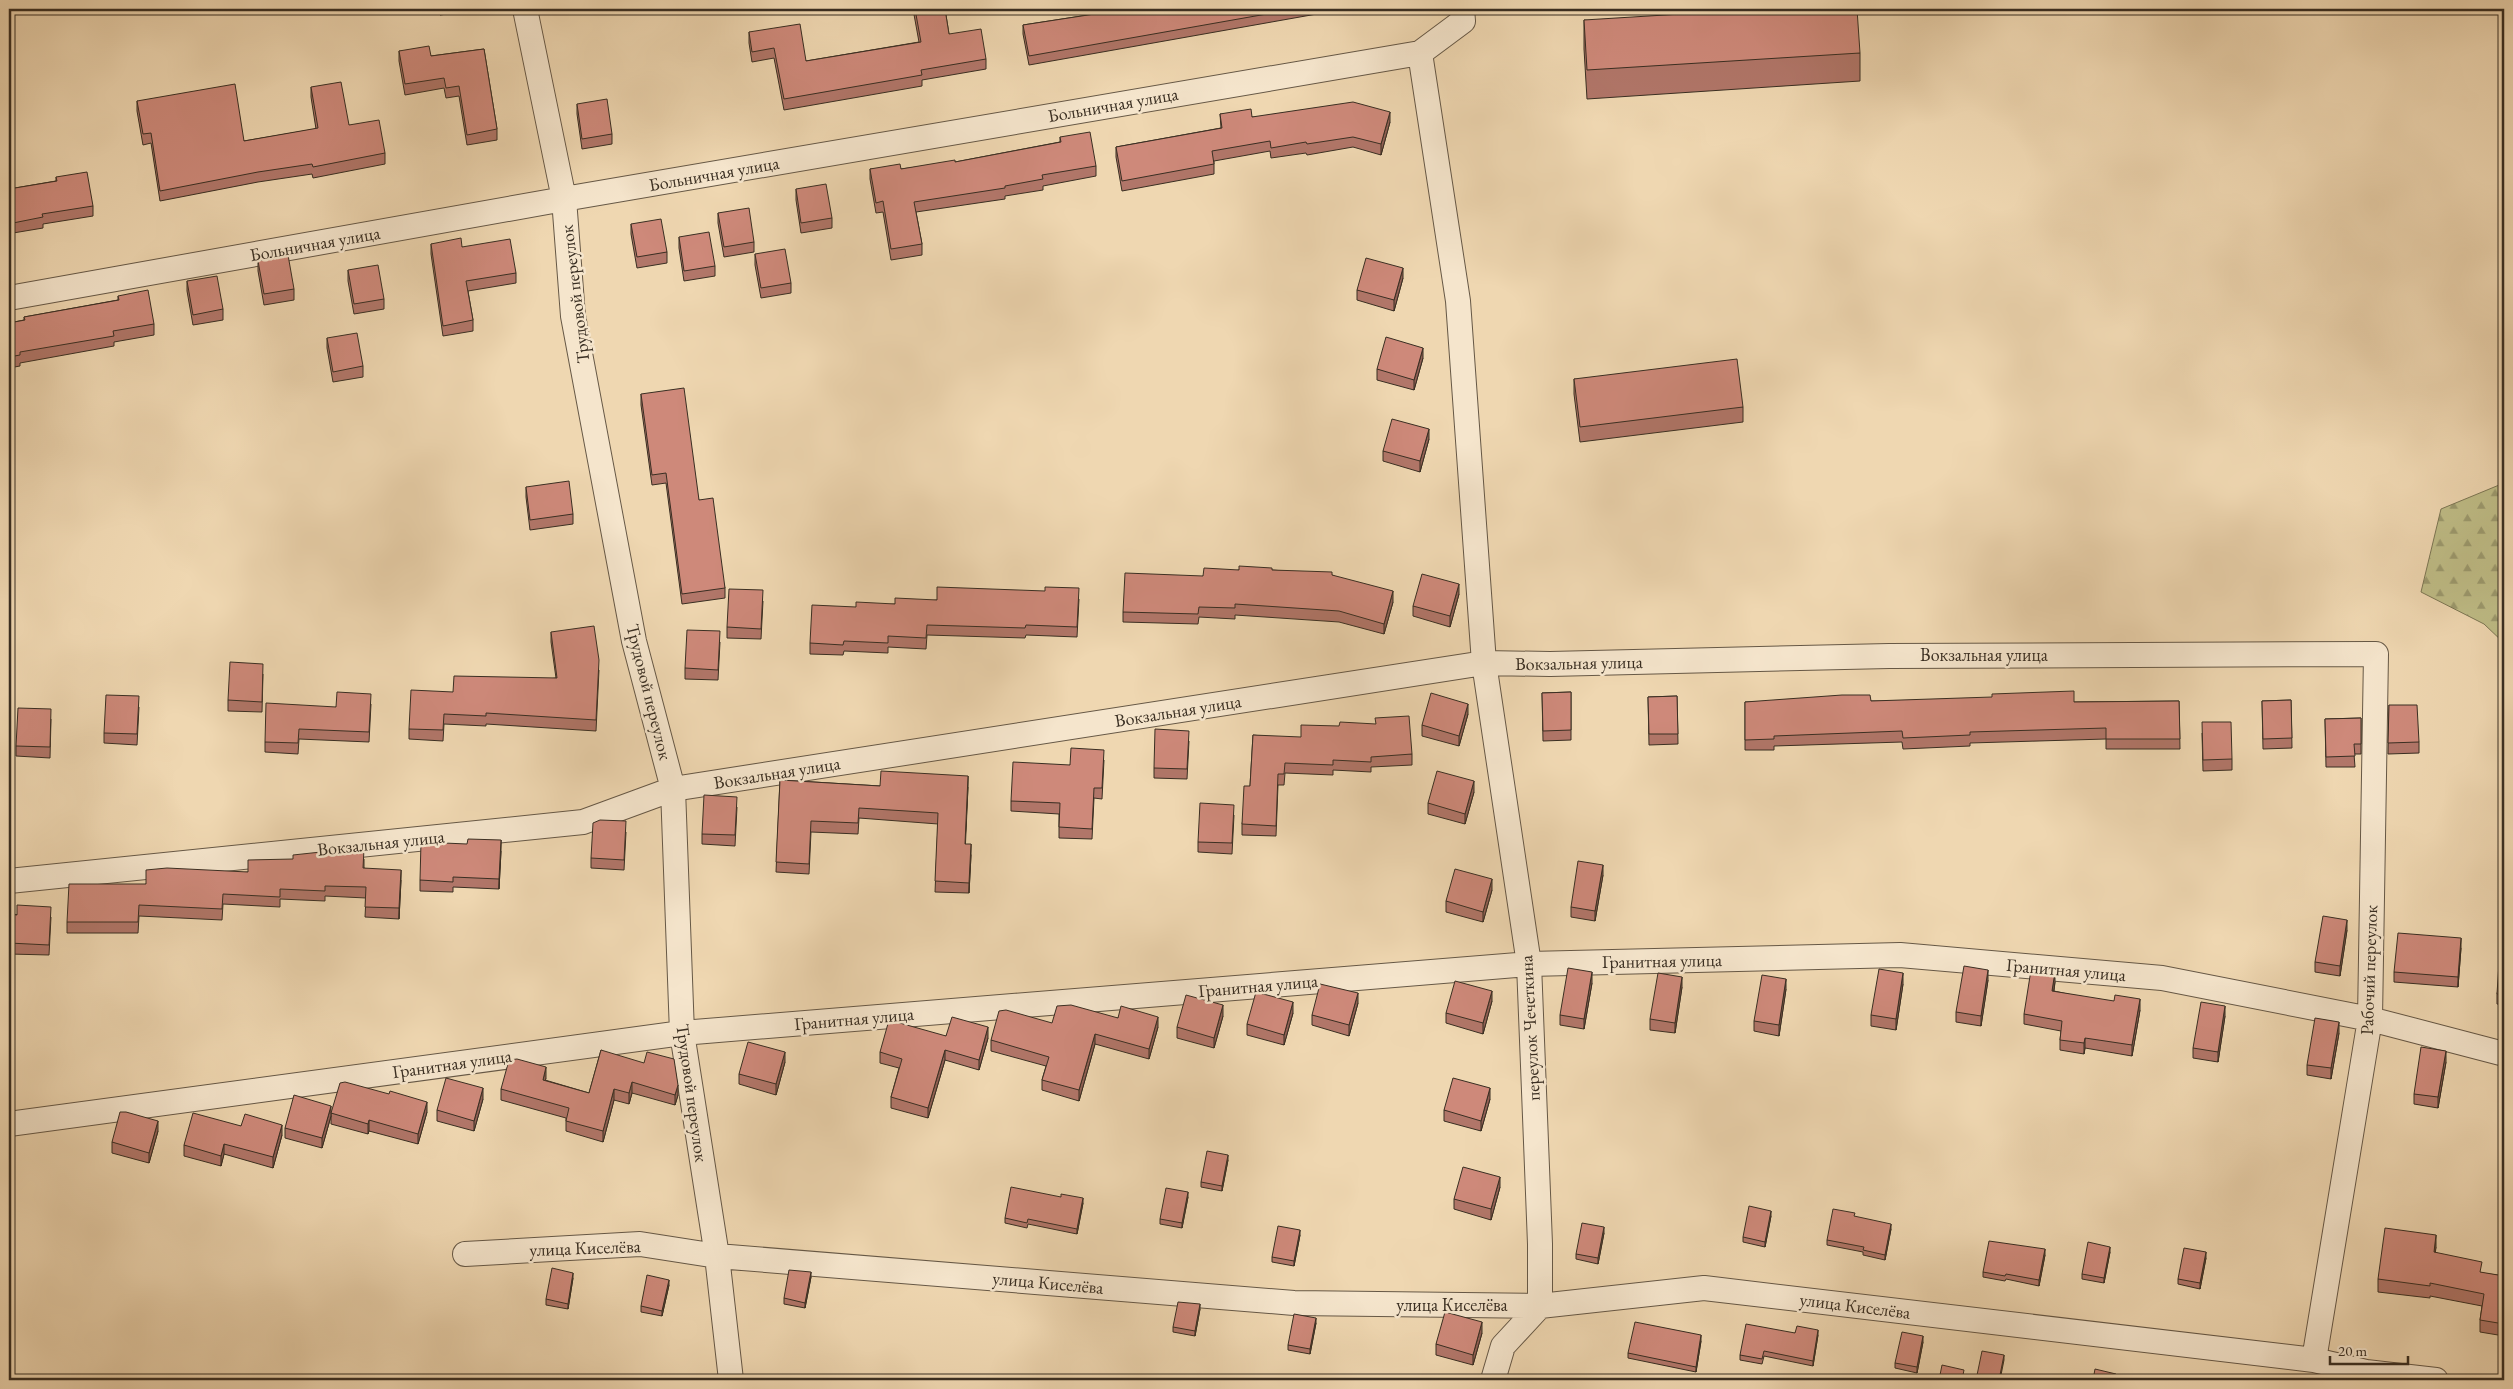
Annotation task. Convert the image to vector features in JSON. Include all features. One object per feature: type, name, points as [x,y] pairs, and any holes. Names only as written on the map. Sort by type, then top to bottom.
[{"type":"street","name":"Трудовой переулок","points":[[525,9],[564,199],[573,316],[634,641],[673,789],[682,1033],[717,1256],[731,1380]]},
{"type":"street","points":[[1420,53],[1463,21],[1462,9]]},
{"type":"street","name":"Больничная улица","points":[[9,298],[564,199],[1420,53]]},
{"type":"street","name":"переулок Чечеткина","points":[[1420,53],[1458,300],[1484,663],[1529,964],[1540,1244],[1540,1306]]},
{"type":"street","name":"Вокзальная улица","points":[[9,881],[582,822],[673,789],[1484,663],[1550,664],[1889,656],[2358,654]]},
{"type":"street","name":"Рабочий переулок","points":[[2314,1360],[2370,1019],[2376,654],[2358,654]]},
{"type":"street","name":"Гранитная улица","points":[[9,1124],[682,1033],[1529,964],[1900,955],[2162,978],[2370,1019],[2504,1054]]},
{"type":"street","name":"улица Киселёва","points":[[465,1254],[640,1244],[717,1256],[1294,1304],[1540,1306],[1704,1288],[2314,1360],[2366,1376],[2436,1380]]},
{"type":"street","points":[[1493,1380],[1503,1346],[1540,1306]]},
{"type":"green space","points":[[2504,483],[2504,643],[2484,624],[2421,592],[2441,509]]},
{"type":"building","points":[[915,9],[945,9],[949,34],[981,29],[986,59],[921,70],[922,75],[784,99],[774,48],[752,52],[749,32],[800,24],[806,61],[921,42]]},
{"type":"building","points":[[1127,9],[1295,9],[1029,56],[1023,25]]},
{"type":"building","points":[[1762,9],[1857,9],[1860,53],[1587,70],[1584,20]]},
{"type":"building","points":[[429,46],[431,56],[484,49],[497,129],[467,135],[459,86],[446,88],[444,78],[405,84],[399,51]]},
{"type":"building","points":[[341,82],[349,125],[379,120],[385,153],[313,167],[312,164],[258,172],[160,191],[151,133],[143,134],[137,101],[235,84],[244,141],[318,128],[311,87]]},
{"type":"building","points":[[607,99],[612,134],[582,139],[577,104]]},
{"type":"building","points":[[1353,102],[1390,112],[1381,144],[1353,137],[1271,148],[1270,141],[1212,151],[1214,164],[1122,181],[1116,147],[1222,128],[1220,114],[1251,109],[1252,117]]},
{"type":"building","points":[[1090,132],[1096,166],[1042,175],[1043,179],[1005,186],[1005,188],[914,202],[922,244],[891,249],[883,201],[876,203],[870,169],[900,164],[901,169],[955,160],[955,162],[1061,142],[1060,137]]},
{"type":"building","points":[[87,172],[93,206],[42,214],[43,217],[13,223],[9,189],[57,181],[56,177]]},
{"type":"building","points":[[826,184],[832,218],[801,223],[796,189]]},
{"type":"building","points":[[749,208],[754,242],[724,247],[718,213]]},
{"type":"building","points":[[661,219],[667,252],[637,257],[631,224]]},
{"type":"building","points":[[709,232],[715,266],[684,271],[679,237]]},
{"type":"building","points":[[461,238],[462,247],[510,239],[516,273],[466,281],[473,320],[443,326],[431,244]]},
{"type":"building","points":[[785,249],[791,283],[761,288],[755,254]]},
{"type":"building","points":[[288,255],[294,289],[264,294],[258,261]]},
{"type":"building","points":[[1366,258],[1403,268],[1394,300],[1357,290]]},
{"type":"building","points":[[378,265],[384,299],[354,304],[348,270]]},
{"type":"building","points":[[217,276],[223,309],[193,315],[187,281]]},
{"type":"building","points":[[148,290],[154,324],[113,331],[114,336],[20,352],[20,355],[9,357],[9,323],[25,320],[24,317],[119,300],[118,296]]},
{"type":"building","points":[[357,333],[363,366],[333,372],[327,338]]},
{"type":"building","points":[[1386,337],[1423,348],[1414,380],[1377,369]]},
{"type":"building","points":[[1737,359],[1743,407],[1580,427],[1574,379]]},
{"type":"building","points":[[684,388],[699,500],[713,498],[725,588],[682,594],[666,473],[652,475],[641,394]]},
{"type":"building","points":[[1392,419],[1429,429],[1420,461],[1383,451]]},
{"type":"building","points":[[569,481],[573,514],[530,520],[526,487]]},
{"type":"building","points":[[1239,566],[1272,568],[1272,570],[1332,572],[1332,575],[1393,591],[1384,624],[1339,611],[1235,604],[1235,608],[1199,607],[1198,614],[1123,612],[1125,573],[1203,576],[1204,568],[1239,570]]},
{"type":"building","points":[[1422,574],[1459,584],[1450,616],[1413,606]]},
{"type":"building","points":[[937,587],[1045,591],[1045,587],[1079,588],[1077,627],[1026,625],[1025,628],[927,625],[926,638],[888,636],[888,643],[844,641],[843,645],[810,643],[812,605],[856,607],[856,602],[895,604],[895,598],[937,600]]},
{"type":"building","points":[[729,589],[763,590],[761,629],[727,627]]},
{"type":"building","points":[[594,626],[599,660],[596,720],[486,713],[486,716],[444,714],[443,730],[409,729],[411,690],[453,692],[454,676],[557,678],[551,632]]},
{"type":"building","points":[[687,630],[720,631],[718,670],[685,668]]},
{"type":"building","points":[[230,662],[263,664],[262,702],[228,700]]},
{"type":"building","points":[[2074,691],[2074,702],[2179,701],[2180,739],[2106,739],[2106,728],[1970,732],[1970,735],[1903,738],[1902,731],[1774,736],[1774,739],[1745,740],[1745,702],[1842,695],[1870,695],[1871,701],[1992,697],[1992,694]]},
{"type":"building","points":[[337,692],[371,694],[369,732],[299,729],[298,743],[265,742],[266,703],[336,707]]},
{"type":"building","points":[[1571,692],[1571,730],[1543,731],[1542,693]]},
{"type":"building","points":[[1431,693],[1468,704],[1459,736],[1422,725]]},
{"type":"building","points":[[106,695],[139,696],[137,734],[104,733]]},
{"type":"building","points":[[1677,696],[1678,734],[1649,734],[1648,697]]},
{"type":"building","points":[[2291,700],[2292,738],[2263,739],[2262,701]]},
{"type":"building","points":[[2389,705],[2417,705],[2419,742],[2388,743]]},
{"type":"building","points":[[18,708],[51,709],[50,747],[16,746]]},
{"type":"building","points":[[1409,716],[1412,754],[1371,757],[1371,762],[1333,760],[1333,765],[1285,763],[1284,774],[1278,774],[1276,826],[1242,824],[1244,786],[1250,786],[1253,735],[1301,737],[1301,725],[1339,726],[1340,722],[1376,724],[1375,718]]},
{"type":"building","points":[[2361,718],[2361,744],[2354,744],[2355,756],[2326,757],[2325,719]]},
{"type":"building","points":[[2202,722],[2231,722],[2232,759],[2203,760]]},
{"type":"building","points":[[1155,729],[1189,731],[1187,769],[1154,768]]},
{"type":"building","points":[[1071,748],[1104,750],[1102,788],[1094,788],[1092,829],[1059,827],[1060,803],[1011,801],[1013,762],[1070,765]]},
{"type":"building","points":[[881,771],[968,776],[965,844],[971,844],[969,883],[935,881],[938,813],[859,808],[858,823],[811,821],[809,864],[776,862],[780,780],[880,786]]},
{"type":"building","points":[[1437,771],[1474,781],[1465,814],[1428,803]]},
{"type":"building","points":[[704,795],[737,797],[735,835],[702,834]]},
{"type":"building","points":[[1200,803],[1234,805],[1232,843],[1198,842]]},
{"type":"building","points":[[600,820],[626,821],[624,860],[591,858],[593,823]]},
{"type":"building","points":[[468,839],[501,840],[499,879],[453,877],[453,882],[420,880],[421,842],[467,844]]},
{"type":"building","points":[[358,848],[364,849],[363,868],[401,870],[399,908],[365,907],[366,887],[325,886],[325,891],[280,889],[280,897],[223,894],[222,909],[139,905],[138,922],[67,922],[69,884],[146,884],[146,870],[167,868],[248,872],[248,860],[293,859],[293,855]]},
{"type":"building","points":[[1578,861],[1603,865],[1595,911],[1571,907]]},
{"type":"building","points":[[1455,869],[1492,879],[1483,912],[1446,901]]},
{"type":"building","points":[[17,905],[51,907],[49,945],[9,943],[9,914],[17,915]]},
{"type":"building","points":[[2323,916],[2347,920],[2340,966],[2315,962]]},
{"type":"building","points":[[2398,933],[2461,938],[2458,977],[2394,972]]},
{"type":"building","points":[[2499,963],[2504,963],[2504,994],[2497,994]]},
{"type":"building","points":[[1964,966],[1988,970],[1981,1016],[1956,1012]]},
{"type":"building","points":[[1568,968],[1592,972],[1584,1019],[1560,1015]]},
{"type":"building","points":[[1879,969],[1903,973],[1896,1019],[1871,1015]]},
{"type":"building","points":[[2031,970],[2055,972],[2052,991],[2114,1001],[2115,995],[2140,999],[2132,1045],[2085,1038],[2084,1043],[2060,1040],[2062,1021],[2024,1014]]},
{"type":"building","points":[[1658,973],[1682,977],[1675,1023],[1650,1019]]},
{"type":"building","points":[[1762,975],[1786,979],[1779,1025],[1754,1021]]},
{"type":"building","points":[[1455,981],[1492,991],[1483,1023],[1446,1013]]},
{"type":"building","points":[[1320,984],[1358,993],[1349,1025],[1312,1015]]},
{"type":"building","points":[[1256,992],[1293,1002],[1284,1035],[1247,1024]]},
{"type":"building","points":[[1186,995],[1223,1005],[1214,1038],[1177,1027]]},
{"type":"building","points":[[2201,1002],[2225,1006],[2218,1052],[2193,1048]]},
{"type":"building","points":[[1071,1005],[1118,1018],[1121,1006],[1158,1017],[1149,1049],[1095,1034],[1079,1090],[1042,1080],[1049,1057],[991,1040],[999,1011],[1006,1010],[1052,1023],[1057,1006]]},
{"type":"building","points":[[952,1017],[988,1027],[979,1060],[945,1050],[928,1108],[891,1097],[902,1059],[880,1052],[889,1020],[946,1036]]},
{"type":"building","points":[[2315,1018],[2339,1022],[2331,1068],[2307,1065]]},
{"type":"building","points":[[748,1042],[785,1052],[776,1084],[739,1074]]},
{"type":"building","points":[[2421,1047],[2446,1051],[2438,1097],[2414,1094]]},
{"type":"building","points":[[601,1050],[644,1063],[647,1052],[674,1059],[678,1085],[675,1095],[632,1082],[629,1093],[614,1089],[603,1131],[566,1121],[569,1108],[501,1089],[509,1060],[517,1059],[546,1067],[543,1080],[589,1093]]},
{"type":"building","points":[[446,1078],[483,1088],[474,1121],[437,1110]]},
{"type":"building","points":[[1453,1078],[1490,1088],[1481,1121],[1444,1110]]},
{"type":"building","points":[[345,1082],[389,1094],[390,1091],[427,1102],[418,1134],[369,1120],[368,1124],[331,1113],[340,1083]]},
{"type":"building","points":[[294,1095],[331,1106],[322,1138],[285,1128]]},
{"type":"building","points":[[120,1112],[158,1121],[149,1153],[112,1142]]},
{"type":"building","points":[[193,1113],[241,1126],[245,1114],[282,1125],[273,1157],[224,1144],[221,1156],[184,1145]]},
{"type":"building","points":[[1207,1151],[1228,1155],[1222,1186],[1201,1182]]},
{"type":"building","points":[[1463,1167],[1500,1177],[1491,1209],[1454,1199]]},
{"type":"building","points":[[1011,1187],[1061,1197],[1061,1194],[1083,1198],[1077,1229],[1028,1219],[1027,1223],[1005,1218]]},
{"type":"building","points":[[1166,1188],[1188,1192],[1182,1223],[1160,1219]]},
{"type":"building","points":[[1749,1206],[1771,1211],[1765,1242],[1743,1237]]},
{"type":"building","points":[[1833,1209],[1855,1213],[1854,1216],[1891,1224],[1885,1255],[1863,1250],[1864,1247],[1827,1240]]},
{"type":"building","points":[[1582,1223],[1604,1227],[1598,1258],[1576,1254]]},
{"type":"building","points":[[1278,1226],[1300,1230],[1294,1261],[1272,1257]]},
{"type":"building","points":[[2385,1228],[2436,1235],[2434,1252],[2482,1262],[2480,1272],[2504,1276],[2504,1324],[2480,1320],[2484,1294],[2430,1283],[2430,1286],[2378,1279]]},
{"type":"building","points":[[1989,1241],[2045,1249],[2039,1280],[1983,1272]]},
{"type":"building","points":[[2088,1242],[2110,1247],[2104,1278],[2082,1274]]},
{"type":"building","points":[[2184,1248],[2206,1252],[2200,1283],[2178,1279]]},
{"type":"building","points":[[552,1268],[573,1273],[568,1304],[546,1299]]},
{"type":"building","points":[[789,1270],[811,1272],[805,1303],[784,1298]]},
{"type":"building","points":[[647,1275],[669,1280],[662,1311],[641,1306]]},
{"type":"building","points":[[1178,1302],[1200,1304],[1195,1331],[1173,1327]]},
{"type":"building","points":[[1445,1312],[1482,1322],[1473,1355],[1436,1344]]},
{"type":"building","points":[[1294,1314],[1316,1318],[1310,1349],[1288,1345]]},
{"type":"building","points":[[1635,1322],[1701,1335],[1696,1367],[1628,1353]]},
{"type":"building","points":[[1746,1324],[1795,1333],[1797,1326],[1818,1330],[1813,1361],[1764,1351],[1762,1359],[1740,1355]]},
{"type":"building","points":[[1902,1332],[1923,1336],[1917,1367],[1895,1363]]},
{"type":"building","points":[[1982,1351],[2004,1355],[1999,1380],[1976,1380]]},
{"type":"building","points":[[1942,1365],[1964,1370],[1962,1380],[1939,1380]]},
{"type":"building","points":[[2095,1369],[2116,1374],[2115,1380],[2093,1380]]}]
